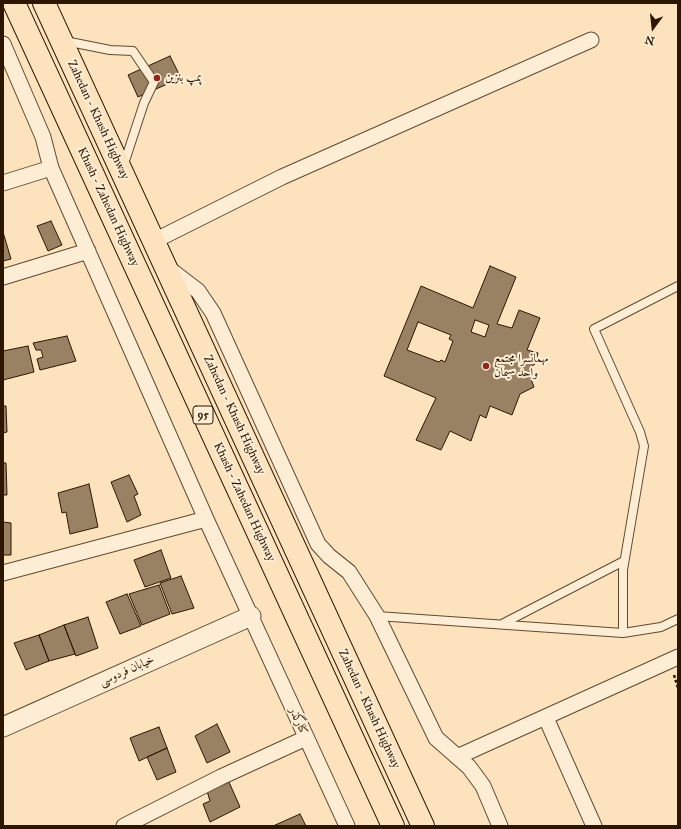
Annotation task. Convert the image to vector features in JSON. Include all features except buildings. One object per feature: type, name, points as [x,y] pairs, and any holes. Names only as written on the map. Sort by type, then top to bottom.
[{"type":"highway","name":"Khash - Zahedan Highway","points":[[14,3],[393,826]]},
{"type":"highway","name":"Zahedan - Khash Highway","points":[[44,3],[423,826]]},
{"type":"highway","points":[[141,278],[166,266]]},
{"type":"street","points":[[154,241],[282,177],[591,40]]},
{"type":"street","name":"کنارگذر","points":[[3,44],[43,136],[51,168],[206,519],[347,826]]},
{"type":"street","points":[[3,183],[51,168]]},
{"type":"street","points":[[3,277],[88,251]]},
{"type":"street","points":[[166,266],[198,291],[213,314],[318,544],[328,556],[349,572],[377,616],[436,738],[469,767],[483,786],[500,826]]},
{"type":"street","points":[[3,573],[206,519]]},
{"type":"street","name":"خیابان فردوسی","points":[[3,726],[251,616]]},
{"type":"street","points":[[457,757],[678,657]]},
{"type":"street","points":[[546,718],[594,826]]},
{"type":"street","points":[[124,826],[221,777],[306,738]]},
{"type":"lane","points":[[62,40],[110,50],[133,51],[154,82],[144,102],[122,171]]},
{"type":"lane","points":[[623,633],[624,561],[644,446],[640,432],[594,329],[678,286]]},
{"type":"lane","points":[[501,625],[624,561]]},
{"type":"lane","points":[[377,616],[623,633],[661,627],[678,619]]},
{"type":"place","name":"پمپ بنزین","points":[[157,78]]},
{"type":"place","name":"مهمانسرا مجتمع واحد سیمان","points":[[486,366]]}]
